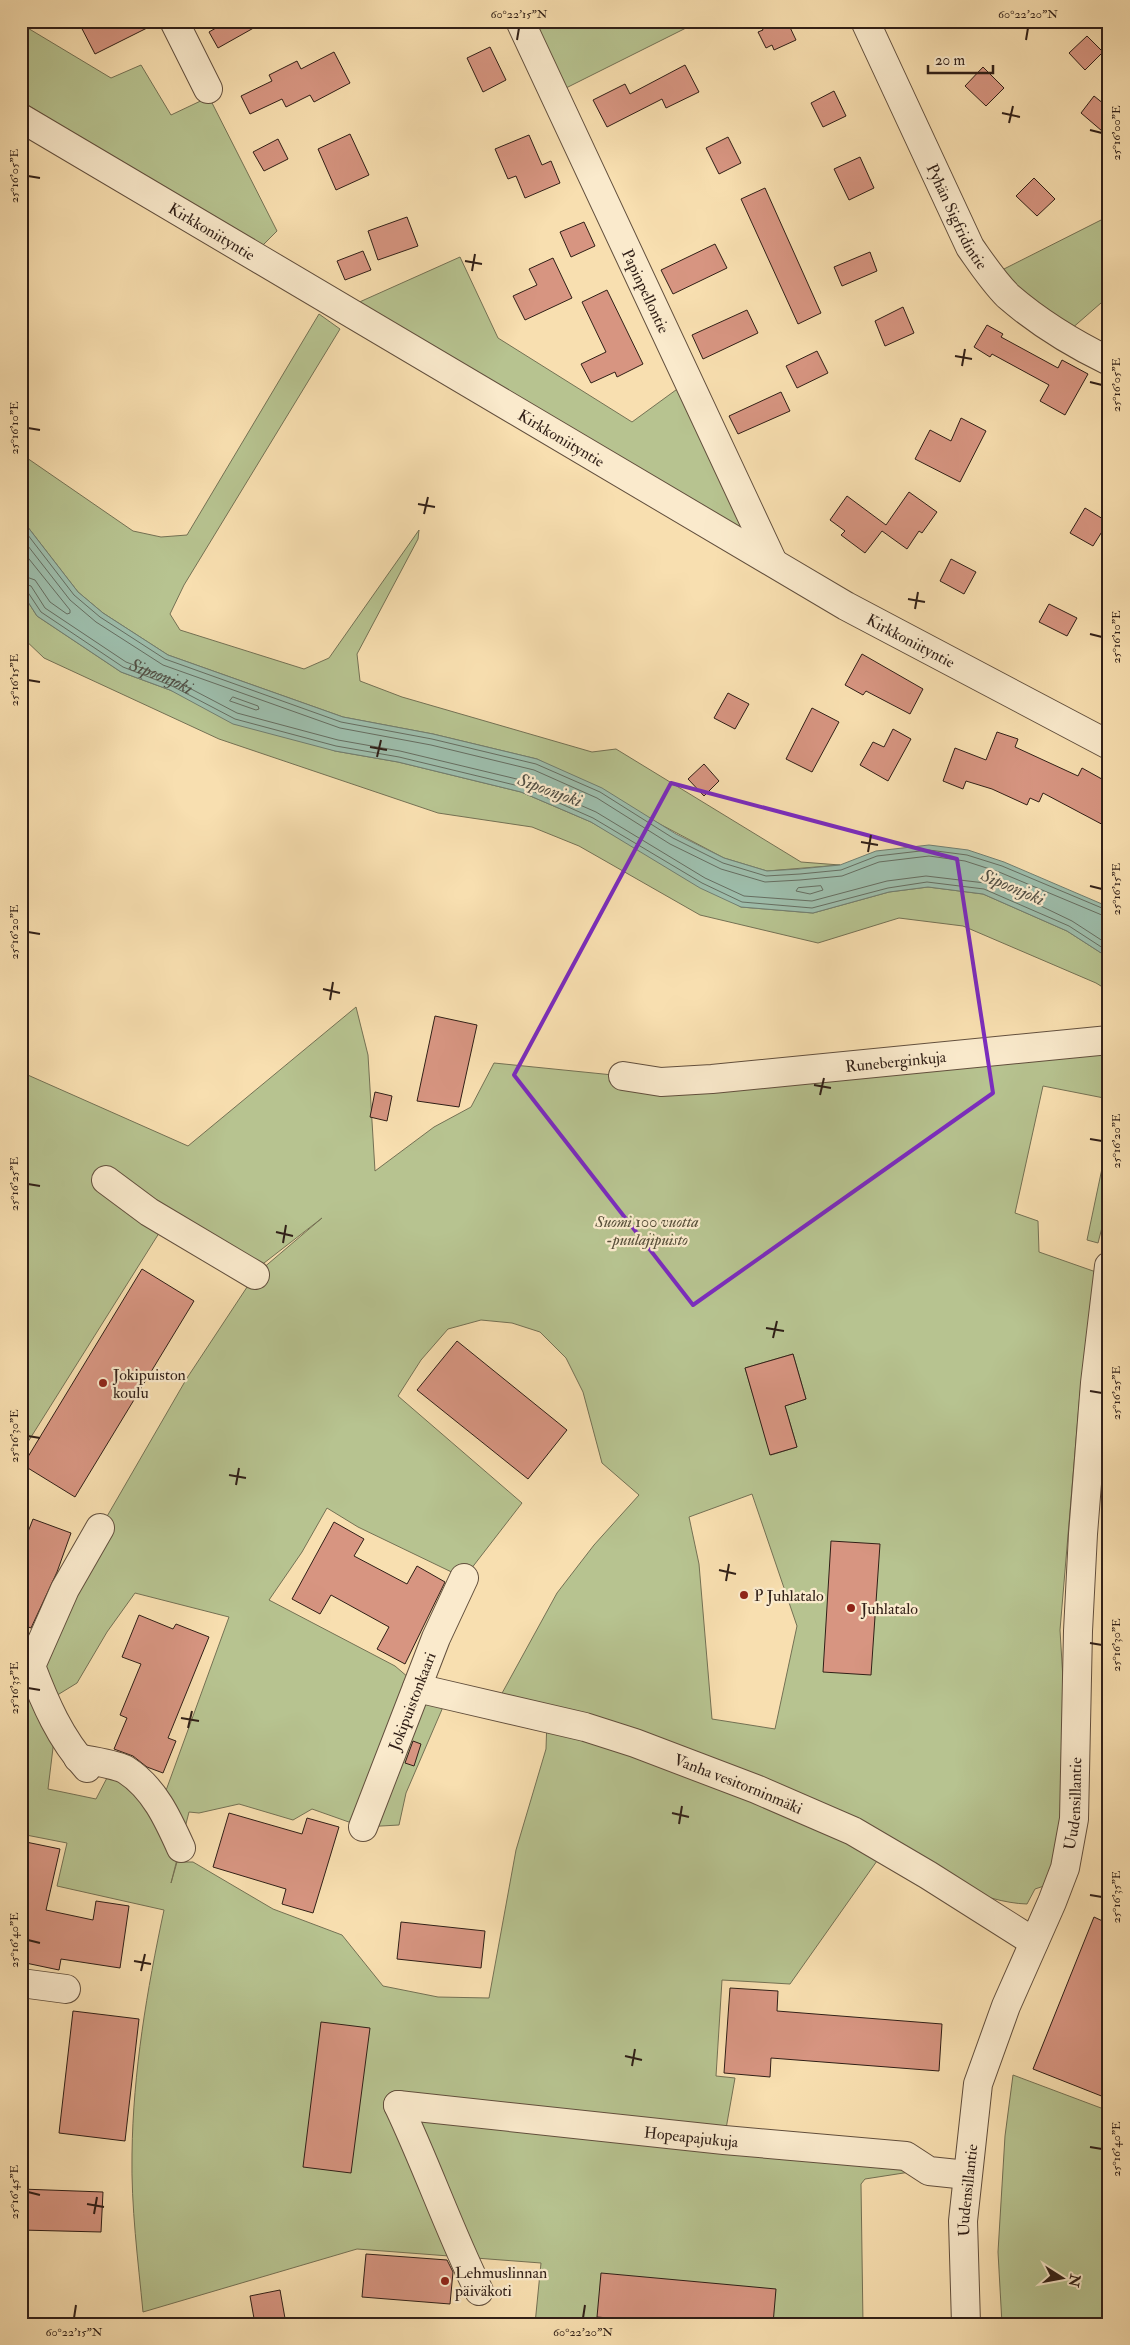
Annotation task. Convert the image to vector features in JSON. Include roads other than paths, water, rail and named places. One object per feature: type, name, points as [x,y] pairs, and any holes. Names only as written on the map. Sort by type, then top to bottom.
[{"type":"street","points":[[174,21],[208,89]]},
{"type":"street","name":"Papinpellontie","points":[[520,21],[772,560]]},
{"type":"street","name":"Pyhän Sigfridintie","points":[[865,21],[970,247],[990,276],[1029,313],[1109,362]]},
{"type":"street","name":"Kirkkoniityntie","points":[[21,118],[772,560],[846,606],[1109,745]]},
{"type":"street","name":"Runeberginkuja","points":[[623,1076],[661,1082],[712,1079],[1109,1040]]},
{"type":"street","points":[[106,1180],[149,1212],[255,1275]]},
{"type":"street","name":"Uudensillantie","points":[[966,2324],[963,2221],[978,2084],[1006,2006],[1065,1868],[1074,1819],[1078,1631],[1083,1534],[1103,1301],[1109,1266]]},
{"type":"street","points":[[100,1528],[65,1590],[31,1666],[45,1703],[70,1749],[82,1763],[126,1770],[153,1796],[166,1813],[181,1848]]},
{"type":"street","name":"Jokipuistonkaari","points":[[363,1827],[436,1638],[464,1578]]},
{"type":"street","name":"Vanha vesitorninmäki","points":[[417,1688],[585,1727],[635,1743],[756,1789],[852,1831],[1034,1942]]},
{"type":"street","points":[[21,1983],[66,1989]]},
{"type":"street","name":"Hopeapajukuja","points":[[479,2291],[460,2252],[428,2172],[398,2106],[724,2140],[906,2156],[929,2171],[967,2175]]},
{"type":"water","name":"Sipoonjoki","points":[[21,514],[27,526],[78,592],[103,613],[168,655],[343,717],[433,734],[537,759],[602,788],[676,834],[724,858],[767,871],[840,865],[876,851],[929,845],[968,850],[1004,862],[1109,907],[1109,958],[1067,931],[983,894],[928,887],[889,892],[813,913],[741,907],[700,888],[591,822],[521,792],[398,762],[335,751],[233,724],[170,690],[121,672],[37,616],[21,591]]},
{"type":"place","name":"Jokipuiston koulu","points":[[103,1383]]},
{"type":"place","name":"P Juhlatalo","points":[[744,1595]]},
{"type":"place","name":"Juhlatalo","points":[[851,1608]]},
{"type":"place","name":"Lehmuslinnan päiväkoti","points":[[445,2281]]},
{"type":"park label","name":"Suomi 100 vuotta -puulajipuisto","points":[[647,1230]]}]
